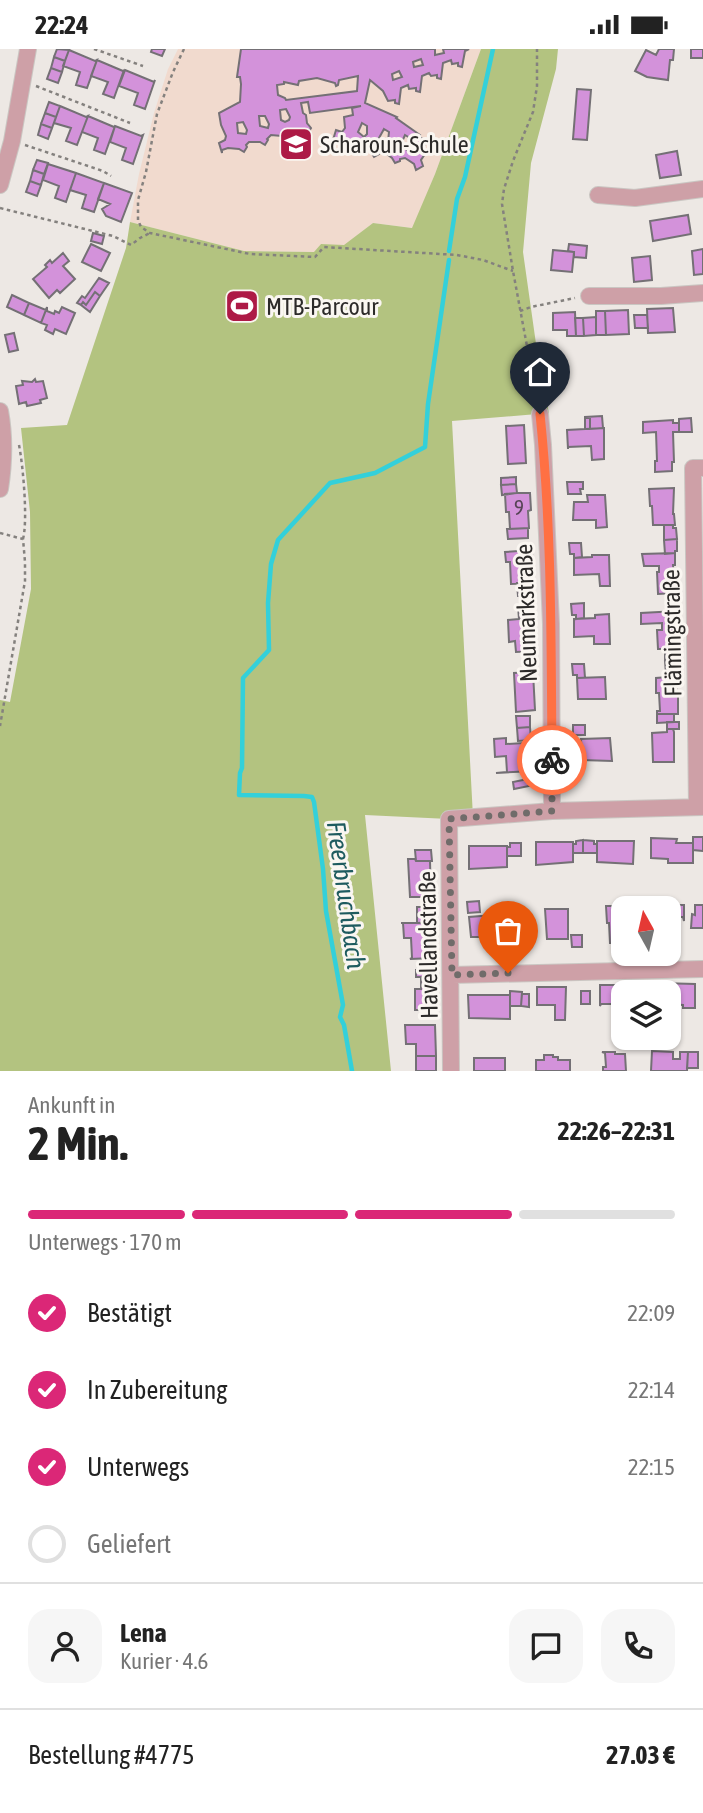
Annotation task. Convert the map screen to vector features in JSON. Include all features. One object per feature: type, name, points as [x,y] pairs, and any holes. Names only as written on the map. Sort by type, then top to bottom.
[{"type":"street","points":[[0,185],[12,141],[28,49]]},
{"type":"street","points":[[598,195],[635,198],[703,189]]},
{"type":"street","points":[[589,296],[703,293]]},
{"type":"street","points":[[0,411],[4,433],[0,489]]},
{"type":"street","name":"Neumarkstraße","points":[[540,414],[551,624],[552,811]]},
{"type":"street","name":"Flämingstraße","points":[[700,807],[693,468],[703,468]]},
{"type":"street","points":[[552,811],[700,807]]},
{"type":"street","name":"Havellandstraße","points":[[451,1071],[449,819],[552,811]]},
{"type":"street","points":[[452,975],[703,969]]},
{"type":"path","points":[[94,49],[143,66]]},
{"type":"path","points":[[184,49],[157,114],[138,200],[138,220],[141,227],[150,233],[250,254],[315,257],[324,247],[457,255],[483,260],[513,271]]},
{"type":"path","points":[[537,49],[537,86],[533,112],[513,161],[502,204],[540,414]]},
{"type":"path","points":[[22,84],[34,86],[130,123]]},
{"type":"path","points":[[12,141],[103,170],[111,176]]},
{"type":"path","points":[[0,208],[113,236],[131,245],[150,233]]},
{"type":"path","points":[[520,311],[589,296]]},
{"type":"path","points":[[0,726],[26,562],[20,451],[17,436],[4,433]]},
{"type":"path","points":[[0,533],[23,539]]},
{"type":"shaded area","name":"Scharoun-Schule","points":[[178,49],[481,49],[413,228],[373,223],[344,246],[321,244],[315,252],[244,251],[130,222],[154,113],[168,69]]},
{"type":"green space","points":[[481,49],[558,49],[556,69],[531,163],[523,252],[539,365],[549,413],[452,421],[473,817],[449,819],[365,815],[391,1071],[0,1071],[0,700],[10,702],[31,589],[30,512],[21,428],[67,425],[126,248],[130,222],[244,251],[314,252],[321,244],[344,245],[373,223],[412,228]]},
{"type":"building","points":[[57,49],[69,50],[65,61],[54,57]]},
{"type":"building","points":[[152,49],[165,49],[162,56],[151,52]]},
{"type":"building","points":[[241,49],[435,49],[435,55],[444,53],[443,49],[469,49],[465,51],[462,67],[458,66],[458,63],[452,64],[451,60],[443,63],[441,79],[429,73],[422,76],[420,92],[416,91],[416,88],[409,89],[408,85],[401,88],[399,104],[395,103],[395,100],[388,101],[383,91],[370,80],[365,103],[397,117],[427,141],[422,150],[425,154],[421,160],[423,166],[416,170],[414,164],[405,158],[395,163],[384,152],[378,152],[374,157],[362,146],[352,151],[341,140],[333,140],[336,130],[342,132],[345,128],[344,117],[353,115],[352,108],[361,106],[310,113],[308,102],[301,103],[311,128],[308,133],[293,129],[287,139],[271,135],[265,145],[249,142],[244,152],[228,148],[222,150],[222,153],[219,143],[225,140],[226,136],[219,113],[240,102],[241,84],[240,77],[237,77]],"holes":[[[421,59],[423,65],[414,67],[413,62]],[[399,71],[402,77],[393,80],[392,74]],[[358,76],[357,91],[286,100],[278,95],[277,85],[284,82],[298,85],[299,81],[317,78],[338,85],[339,80]],[[286,109],[289,120],[281,120],[280,110]],[[259,116],[265,116],[268,128],[260,126]],[[243,122],[246,134],[238,133],[237,123]],[[362,123],[367,126],[367,134],[364,137],[358,132]],[[384,129],[389,132],[386,143],[379,138]],[[405,135],[410,138],[410,147],[407,150],[401,144]]]},
{"type":"building","points":[[659,49],[674,49],[668,80],[647,77],[635,71],[646,50],[656,55]]},
{"type":"building","points":[[691,49],[703,49],[703,58],[691,58]]},
{"type":"building","points":[[69,50],[97,60],[87,88],[76,85],[80,72],[63,66]]},
{"type":"building","points":[[54,57],[65,61],[62,72],[51,68]]},
{"type":"building","points":[[97,60],[124,70],[114,98],[103,94],[108,82],[91,76]]},
{"type":"building","points":[[51,68],[62,72],[58,83],[47,79]]},
{"type":"building","points":[[125,70],[154,82],[155,80],[145,109],[134,105],[138,93],[119,86]]},
{"type":"building","points":[[577,89],[591,90],[587,140],[573,139]]},
{"type":"building","points":[[49,102],[60,106],[56,117],[45,113]]},
{"type":"building","points":[[60,106],[88,116],[77,145],[66,141],[71,128],[54,123]]},
{"type":"building","points":[[45,113],[56,117],[52,128],[41,124]]},
{"type":"building","points":[[88,116],[115,126],[105,154],[94,150],[98,138],[82,132]]},
{"type":"building","points":[[41,124],[52,128],[48,139],[38,135]]},
{"type":"building","points":[[115,126],[143,135],[133,164],[122,160],[126,148],[110,142]]},
{"type":"building","points":[[677,151],[681,175],[660,178],[656,155]]},
{"type":"building","points":[[37,160],[48,163],[44,174],[33,170]]},
{"type":"building","points":[[48,164],[76,173],[66,202],[55,198],[59,186],[43,180]]},
{"type":"building","points":[[33,170],[44,174],[41,185],[30,181]]},
{"type":"building","points":[[76,173],[104,183],[94,212],[82,208],[86,195],[70,190]]},
{"type":"building","points":[[30,181],[41,185],[37,196],[26,192]]},
{"type":"building","points":[[104,183],[132,193],[121,222],[106,216],[102,209],[110,204],[98,199]]},
{"type":"building","points":[[688,215],[691,234],[653,241],[650,221]]},
{"type":"building","points":[[93,233],[104,236],[102,244],[91,241]]},
{"type":"building","points":[[91,244],[110,253],[101,271],[82,262]]},
{"type":"building","points":[[569,244],[587,246],[586,258],[574,257],[574,252],[568,251]]},
{"type":"building","points":[[703,249],[703,274],[694,275],[692,251]]},
{"type":"building","points":[[553,250],[574,252],[572,272],[551,270]]},
{"type":"building","points":[[63,253],[69,261],[63,266],[75,279],[60,293],[57,290],[49,298],[33,279],[47,267],[45,265],[50,260],[52,263]]},
{"type":"building","points":[[650,256],[652,280],[634,282],[632,258]]},
{"type":"building","points":[[99,278],[109,283],[100,296],[95,292],[86,305],[83,302],[81,305],[77,303],[82,296],[85,298]]},
{"type":"building","points":[[95,292],[100,296],[90,312],[81,305],[83,302],[86,305]]},
{"type":"building","points":[[12,295],[29,303],[24,315],[7,307]]},
{"type":"building","points":[[29,303],[46,310],[41,323],[24,315]]},
{"type":"building","points":[[47,307],[47,311],[54,314],[55,311],[59,313],[62,307],[75,313],[66,334],[55,329],[53,334],[45,330],[47,325],[41,323]]},
{"type":"building","points":[[673,308],[675,332],[648,333],[647,309]]},
{"type":"building","points":[[628,310],[629,334],[606,335],[605,311]]},
{"type":"building","points":[[596,311],[605,311],[606,335],[596,335]]},
{"type":"building","points":[[575,312],[576,336],[567,336],[567,330],[553,330],[553,313]]},
{"type":"building","points":[[634,315],[647,315],[648,328],[635,328]]},
{"type":"building","points":[[596,317],[596,335],[584,336],[583,318]]},
{"type":"building","points":[[575,318],[583,318],[584,336],[576,336]]},
{"type":"building","points":[[14,333],[18,350],[9,352],[5,335]]},
{"type":"building","points":[[35,379],[36,382],[43,381],[47,398],[40,400],[41,403],[27,406],[26,402],[19,404],[16,386],[23,385],[22,381],[32,382]]},
{"type":"building","points":[[602,416],[603,428],[590,429],[590,418],[585,417]]},
{"type":"building","points":[[585,418],[590,418],[590,429],[585,429]]},
{"type":"building","points":[[691,418],[692,432],[679,432],[679,419]]},
{"type":"building","points":[[673,420],[673,423],[679,423],[679,432],[673,432],[672,471],[655,472],[656,432],[643,433],[643,422]]},
{"type":"building","points":[[524,425],[526,463],[508,464],[506,426]]},
{"type":"building","points":[[604,428],[604,459],[592,460],[591,446],[568,449],[567,430]]},
{"type":"building","points":[[516,477],[516,484],[501,485],[501,478]]},
{"type":"building","points":[[567,482],[583,482],[581,494],[568,494]]},
{"type":"building","points":[[516,484],[517,493],[502,495],[501,485]]},
{"type":"building","points":[[674,488],[675,525],[653,525],[649,489]]},
{"type":"building","points":[[530,493],[529,528],[510,529],[505,494]]},
{"type":"building","points":[[587,495],[605,495],[607,527],[596,528],[596,520],[573,520],[574,502],[588,502]]},
{"type":"building","points":[[664,525],[673,525],[673,528],[676,528],[677,539],[664,540]]},
{"type":"building","points":[[528,528],[528,538],[508,539],[507,529]]},
{"type":"building","points":[[677,539],[677,551],[665,554],[664,540]]},
{"type":"building","points":[[569,543],[581,543],[582,557],[574,558],[574,554],[570,554]]},
{"type":"building","points":[[532,550],[533,583],[511,584],[510,562],[506,562],[505,552]]},
{"type":"building","points":[[675,553],[675,593],[658,594],[659,566],[644,566],[642,554]]},
{"type":"building","points":[[609,555],[610,586],[600,586],[599,574],[574,575],[574,558]]},
{"type":"building","points":[[517,583],[532,583],[533,595],[518,596]]},
{"type":"building","points":[[584,603],[584,618],[576,619],[576,615],[572,615],[571,604]]},
{"type":"building","points":[[532,605],[533,619],[519,619],[518,606]]},
{"type":"building","points":[[677,611],[677,623],[673,623],[676,649],[658,649],[657,630],[662,630],[662,623],[641,624],[641,613]]},
{"type":"building","points":[[609,614],[610,644],[594,644],[594,636],[574,637],[574,619]]},
{"type":"building","points":[[533,619],[535,651],[516,652],[515,641],[509,642],[508,620]]},
{"type":"building","points":[[679,648],[679,661],[665,661],[665,649]]},
{"type":"building","points":[[665,661],[679,661],[680,674],[669,677],[669,674],[666,674]]},
{"type":"building","points":[[572,664],[584,664],[585,678],[573,675]]},
{"type":"building","points":[[533,672],[535,710],[516,712],[514,673]]},
{"type":"building","points":[[605,677],[606,699],[578,699],[577,678]]},
{"type":"building","points":[[677,677],[678,714],[657,714],[657,711],[660,711],[656,678]]},
{"type":"building","points":[[657,714],[674,714],[674,722],[657,723]]},
{"type":"building","points":[[516,716],[530,716],[530,727],[517,728]]},
{"type":"building","points":[[667,722],[679,722],[679,729],[667,729]]},
{"type":"building","points":[[573,725],[585,725],[585,735],[573,735]]},
{"type":"building","points":[[530,727],[531,740],[518,741],[517,728]]},
{"type":"building","points":[[667,729],[673,729],[674,732],[674,762],[653,762],[652,733],[667,732]]},
{"type":"building","points":[[506,738],[506,744],[524,743],[525,754],[532,754],[533,771],[496,773],[507,772],[506,756],[495,757],[494,739]]},
{"type":"building","points":[[610,738],[612,761],[582,760],[581,739]]},
{"type":"building","points":[[528,779],[529,786],[514,789],[513,782]]},
{"type":"building","points":[[693,837],[703,837],[703,851],[693,850]]},
{"type":"building","points":[[651,838],[693,843],[693,863],[668,863],[668,859],[651,858]]},
{"type":"building","points":[[583,840],[583,853],[573,853],[573,844]]},
{"type":"building","points":[[583,840],[594,841],[594,844],[597,844],[597,853],[583,853]]},
{"type":"building","points":[[597,841],[634,841],[633,864],[597,862]]},
{"type":"building","points":[[536,842],[573,842],[573,862],[536,865]]},
{"type":"building","points":[[510,843],[521,843],[521,856],[507,856]]},
{"type":"building","points":[[469,846],[507,846],[507,867],[469,869]]},
{"type":"building","points":[[415,850],[431,850],[432,861],[416,861]]},
{"type":"building","points":[[408,859],[430,861],[431,897],[410,897]]},
{"type":"building","points":[[479,901],[480,912],[468,913],[467,902]]},
{"type":"building","points":[[681,905],[684,905],[684,921]]},
{"type":"building","points":[[695,905],[703,905],[703,928],[691,928]]},
{"type":"building","points":[[606,906],[611,906],[611,943],[609,923]]},
{"type":"building","points":[[417,907],[432,907],[432,922],[417,923]]},
{"type":"building","points":[[545,909],[568,909],[568,939],[547,939]]},
{"type":"building","points":[[506,914],[508,937],[471,937],[469,917]]},
{"type":"building","points":[[403,923],[431,923],[429,937],[433,937],[433,958],[410,959],[411,938],[404,938]]},
{"type":"building","points":[[571,935],[582,935],[582,947],[572,947]]},
{"type":"building","points":[[433,969],[433,977],[416,977],[416,970]]},
{"type":"building","points":[[421,977],[431,977],[434,1010],[415,1010],[415,989],[421,989]]},
{"type":"building","points":[[681,984],[695,984],[695,1008],[683,1008]]},
{"type":"building","points":[[600,985],[611,985],[611,1004],[600,1006]]},
{"type":"building","points":[[537,987],[566,987],[565,1020],[555,1020],[555,1005],[537,1005]]},
{"type":"building","points":[[510,991],[522,992],[521,1006],[510,1006]]},
{"type":"building","points":[[581,991],[590,991],[590,1004],[581,1004]]},
{"type":"building","points":[[522,994],[529,994],[529,1007],[521,1006]]},
{"type":"building","points":[[468,995],[510,995],[510,1019],[469,1018]]},
{"type":"building","points":[[405,1025],[435,1025],[436,1056],[416,1056],[416,1044],[406,1044]]},
{"type":"building","points":[[652,1051],[673,1052],[673,1059],[680,1059],[680,1052],[688,1052],[687,1071],[651,1071]]},
{"type":"building","points":[[602,1052],[625,1054],[626,1071],[603,1071],[603,1067],[606,1067],[605,1053]]},
{"type":"building","points":[[688,1052],[698,1052],[698,1068],[687,1068]]},
{"type":"building","points":[[544,1055],[553,1055],[558,1057],[558,1060],[570,1060],[570,1071],[536,1071],[536,1060],[544,1060]]},
{"type":"building","points":[[416,1056],[436,1056],[436,1071],[416,1071]]},
{"type":"building","points":[[474,1058],[505,1058],[505,1071],[474,1071]]},
{"type":"waterway","name":"Freerbruchbach","points":[[449,251],[457,199],[465,177],[493,49]]},
{"type":"waterway","name":"Freerbruchbach","points":[[352,1071],[344,1025],[340,1017],[343,1005],[326,911],[314,802],[312,797],[304,796],[239,795],[243,678],[269,650],[271,564],[278,540],[330,483],[375,473],[425,447],[428,404],[449,260]]},
{"type":"way so far","points":[[508,973],[452,975],[449,819],[552,811],[552,760]]},
{"type":"place","name":"Scharoun-Schule","points":[[296,144]]},
{"type":"place","name":"MTB-Parcour","points":[[242,306]]},
{"type":"route","points":[[540,414],[551,624],[552,760]]}]
